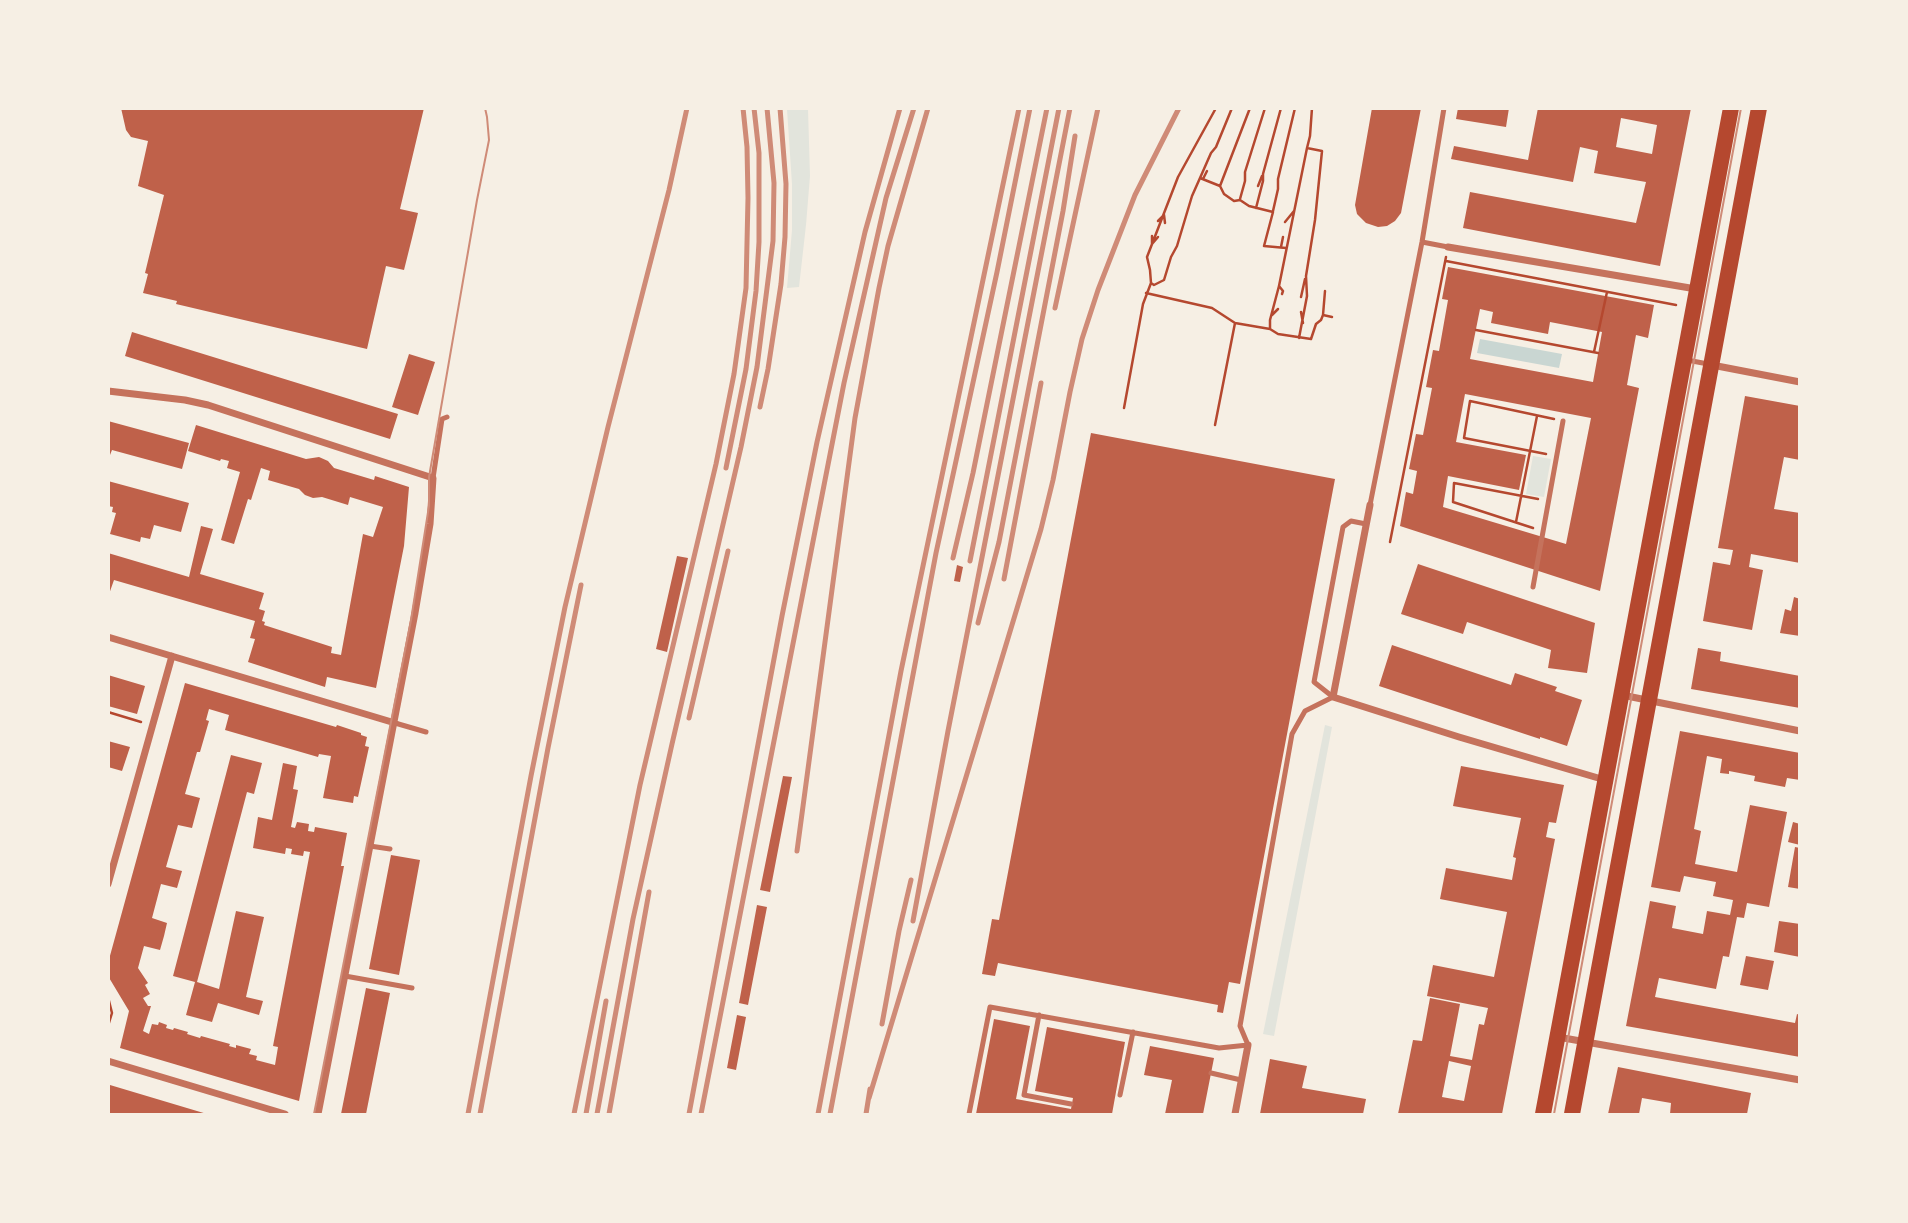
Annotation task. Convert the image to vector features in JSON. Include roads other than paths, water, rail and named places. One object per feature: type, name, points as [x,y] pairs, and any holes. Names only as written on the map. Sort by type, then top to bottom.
[{"type":"main road","points":[[1543,1115],[1731,108]]},
{"type":"main road","points":[[1572,1115],[1759,108]]},
{"type":"street","points":[[1448,247],[1697,289]]},
{"type":"street","points":[[1711,365],[1800,382]]},
{"type":"street","points":[[108,391],[208,405],[433,478],[430,524],[415,613],[318,1115]]},
{"type":"street","points":[[1370,505],[1334,697],[1606,780]]},
{"type":"street","points":[[108,637],[394,723]]},
{"type":"street","points":[[108,884],[172,656]]},
{"type":"street","points":[[1621,695],[1800,731]]},
{"type":"street","points":[[1558,1037],[1800,1080]]},
{"type":"street","points":[[1235,1115],[1248,1045]]},
{"type":"street","points":[[108,1061],[285,1115]]},
{"type":"lane","points":[[1370,505],[1422,242],[1444,108]]},
{"type":"lane","points":[[1422,242],[1448,247]]},
{"type":"lane","points":[[1684,359],[1711,365]]},
{"type":"lane","points":[[433,478],[442,419],[447,417]]},
{"type":"lane","points":[[1533,587],[1563,421]]},
{"type":"lane","points":[[969,1115],[990,1007],[1219,1048],[1248,1045],[1240,1026],[1292,734],[1305,711],[1334,697],[1314,682],[1333,579],[1343,527],[1351,521],[1366,524]]},
{"type":"lane","points":[[394,723],[426,732]]},
{"type":"lane","points":[[370,846],[390,849]]},
{"type":"lane","points":[[345,976],[412,988]]},
{"type":"lane","points":[[1039,1015],[1024,1095],[1071,1104]]},
{"type":"lane","points":[[1120,1095],[1133,1032]]},
{"type":"lane","points":[[1211,1073],[1241,1080]]},
{"type":"tram line","points":[[314,1114],[411,620],[429,506],[429,477],[489,140],[485,108]]},
{"type":"tram line","points":[[1554,1114],[1741,108]]},
{"type":"railway","points":[[468,1114],[565,607],[687,108]]},
{"type":"railway","points":[[574,1114],[640,785],[716,464],[734,374],[746,288],[748,198],[743,108]]},
{"type":"railway","points":[[726,468],[746,369],[756,291],[759,153],[754,108]]},
{"type":"railway","points":[[597,1114],[633,919],[757,367],[773,241],[774,183],[767,108]]},
{"type":"railway","points":[[760,407],[781,284],[785,237],[786,184],[780,108]]},
{"type":"railway","points":[[689,1114],[817,442],[865,232],[900,108]]},
{"type":"railway","points":[[701,1114],[844,383],[886,198],[914,108]]},
{"type":"railway","points":[[797,851],[855,418],[888,246],[928,108]]},
{"type":"railway","points":[[818,1114],[901,671],[1019,108]]},
{"type":"railway","points":[[830,1114],[936,553],[1030,108]]},
{"type":"railway","points":[[953,558],[973,473],[1047,108]]},
{"type":"railway","points":[[970,561],[1059,108]]},
{"type":"railway","points":[[913,921],[1070,108]]},
{"type":"railway","points":[[1055,308],[1098,108]]},
{"type":"railway","points":[[869,1098],[1041,529],[1082,339],[1135,195],[1179,108]]},
{"type":"railway","points":[[978,623],[999,542],[1075,136]]},
{"type":"railway","points":[[1004,579],[1041,383]]},
{"type":"railway","points":[[689,718],[728,551]]},
{"type":"railway","points":[[480,1114],[581,585]]},
{"type":"railway","points":[[882,1024],[911,880]]},
{"type":"railway","points":[[609,1114],[649,892]]},
{"type":"railway","points":[[586,1114],[606,1001]]},
{"type":"railway","points":[[866,1114],[870,1089]]}]
